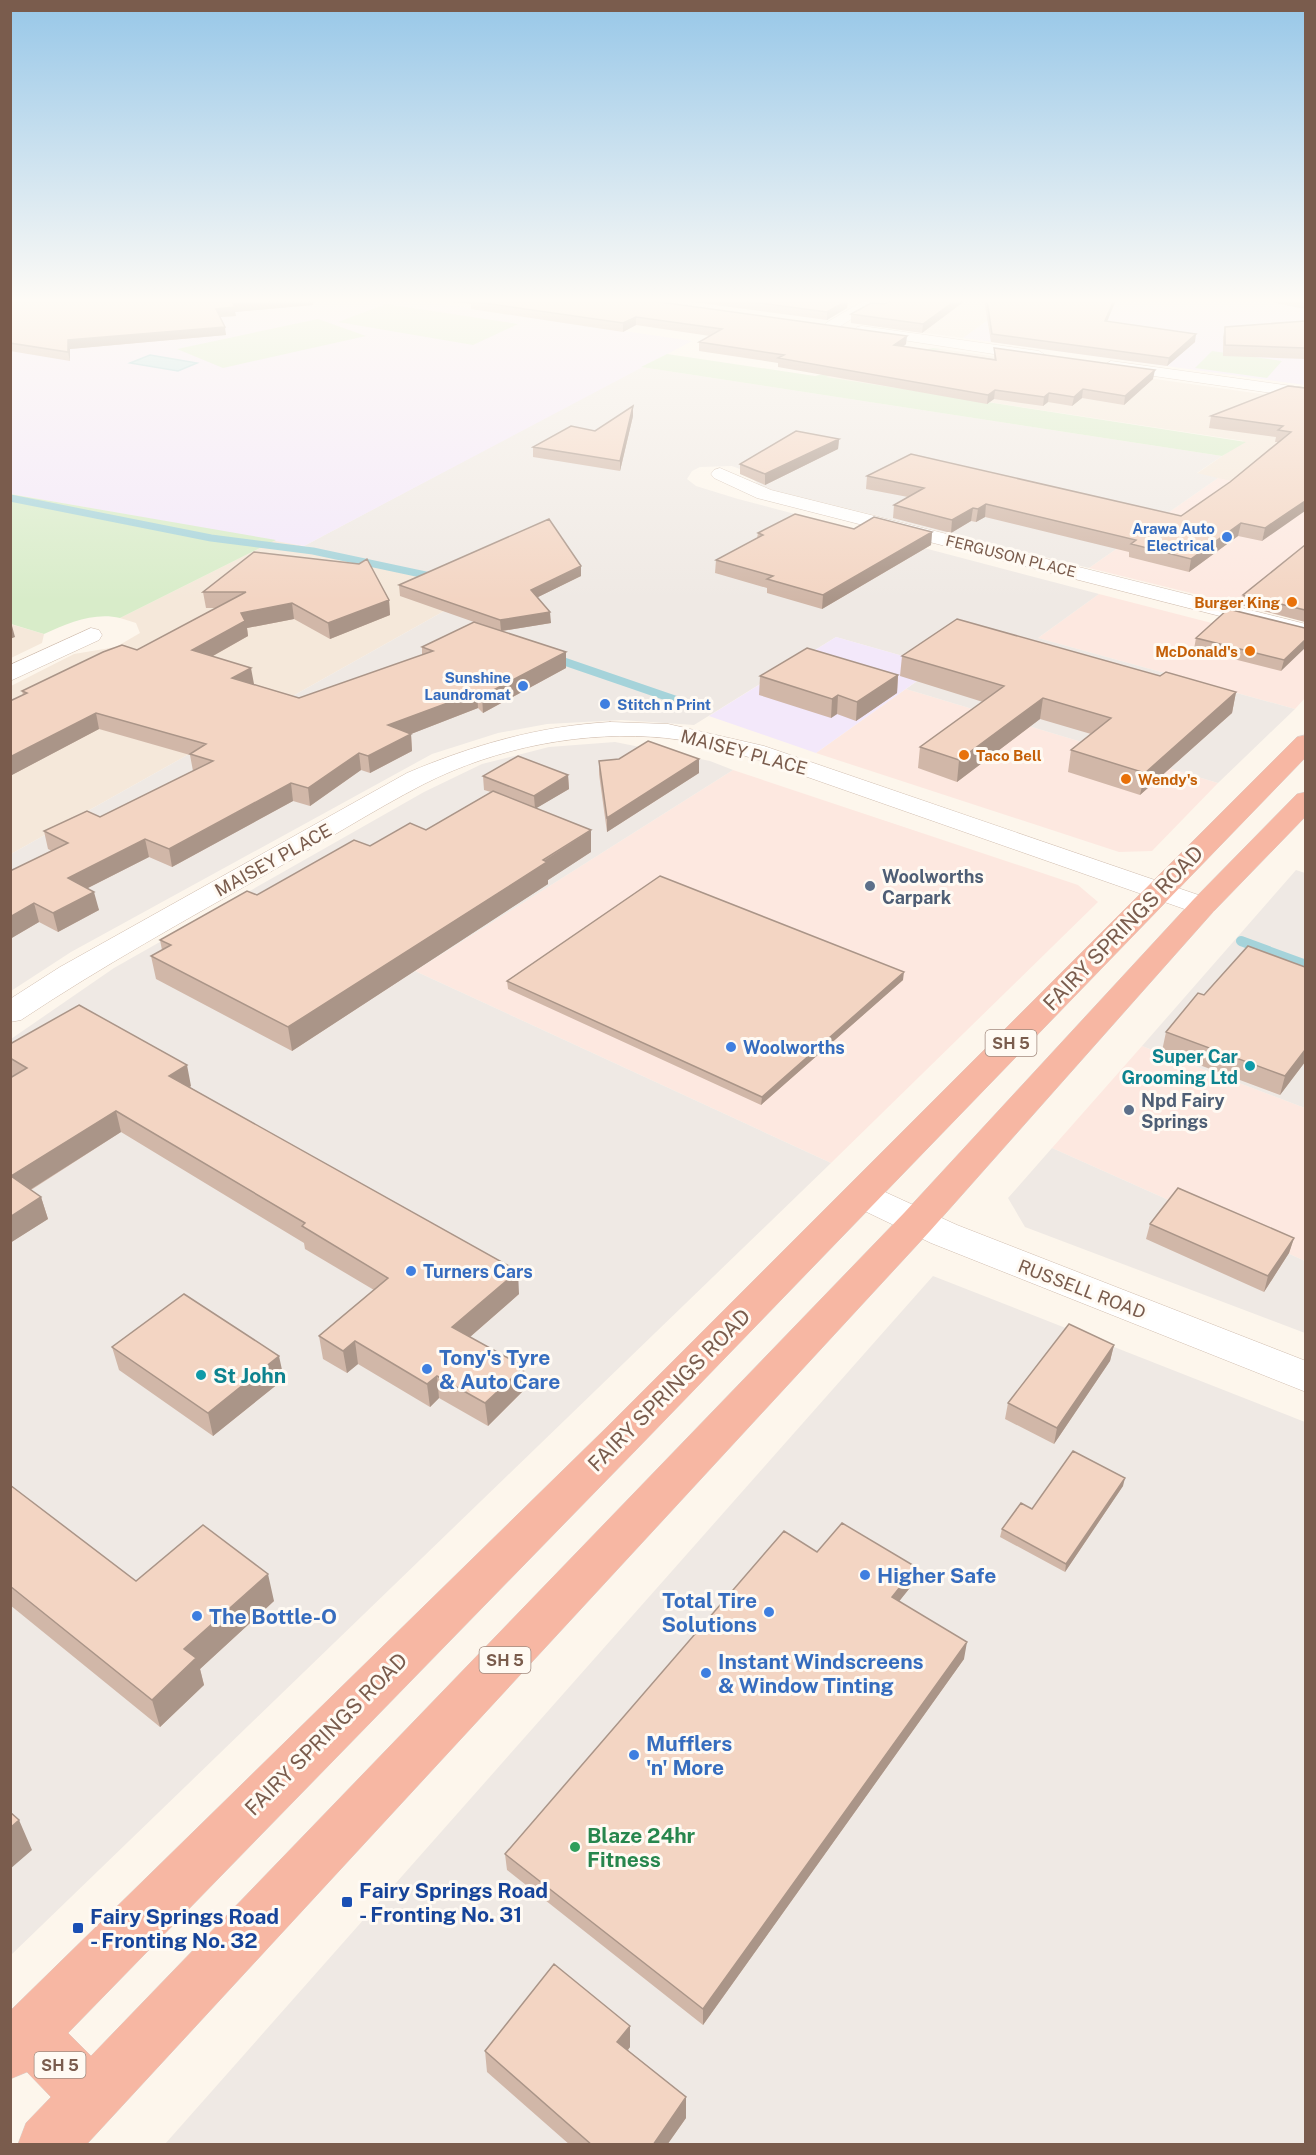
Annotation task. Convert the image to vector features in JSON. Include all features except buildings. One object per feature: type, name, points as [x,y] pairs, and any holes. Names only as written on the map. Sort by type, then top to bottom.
[{"type":"highway","name":"FAIRY SPRINGS ROAD","points":[[92,2097],[19,2042],[861,1195],[1305,742]]},
{"type":"highway","name":"SH 5","points":[[47,2145],[917,1222],[1203,906],[1305,800]]},
{"type":"street","name":"FERGUSON PLACE","points":[[720,474],[764,494],[1305,631]]},
{"type":"street","points":[[10,674],[91,634]]},
{"type":"street","name":"MAISEY PLACE","points":[[10,1013],[71,973],[416,778],[464,757],[510,743],[586,730],[642,729],[691,734],[791,763],[1203,906]]},
{"type":"street","name":"RUSSELL ROAD","points":[[861,1195],[917,1222],[1305,1377]]},
{"type":"shaded area","points":[[11,401],[579,401],[304,546],[11,494]]},
{"type":"shaded area","points":[[578,401],[860,401],[1222,456],[1197,473],[1218,478],[1089,568],[761,487],[745,471],[732,466],[700,467],[692,471],[687,479],[696,486],[738,499],[1099,594],[1038,638],[1295,709],[1218,783],[906,689],[938,666],[836,637],[694,725],[621,720],[547,724],[498,733],[432,754],[71,952],[11,991],[11,854],[446,610],[460,581],[304,546]]},
{"type":"shaded area","points":[[979,401],[1305,401],[1305,497],[1196,474],[1244,441]]},
{"type":"shaded area","points":[[1218,478],[1305,497],[1305,621],[1089,568]]},
{"type":"shaded area","points":[[276,540],[460,581],[446,610],[11,854],[11,686],[74,654],[116,647],[140,633],[136,623],[120,618]]},
{"type":"shaded area","points":[[1099,594],[1305,647],[1305,698],[1295,709],[1038,638]]},
{"type":"shaded area","points":[[10,624],[44,634],[42,643],[11,658]]},
{"type":"shaded area","points":[[836,637],[938,666],[816,753],[709,716]]},
{"type":"shaded area","points":[[906,689],[1218,783],[1152,851],[1119,852],[816,753]]},
{"type":"shaded area","points":[[615,742],[710,761],[733,770],[415,971],[831,1163],[11,1955],[11,1039],[114,968],[424,792],[482,764],[549,747]]},
{"type":"shaded area","points":[[733,770],[1078,885],[1098,902],[831,1163],[415,971]]},
{"type":"shaded area","points":[[1296,870],[1305,873],[1305,1108],[1142,1046]]},
{"type":"shaded area","points":[[1142,1046],[1305,1108],[1305,1261],[1052,1148]]},
{"type":"shaded area","points":[[1052,1148],[1305,1261],[1305,1333],[1025,1227],[1008,1198]]},
{"type":"shaded area","points":[[933,1276],[1305,1422],[1305,2144],[165,2144]]},
{"type":"green space","points":[[860,401],[978,401],[1246,442],[1222,456]]},
{"type":"green space","points":[[10,494],[276,540],[120,618],[101,616],[91,618],[44,634],[11,624]]},
{"type":"waterway","points":[[10,498],[211,538],[313,551],[435,577]]},
{"type":"waterway","points":[[554,658],[688,704]]},
{"type":"waterway","points":[[1241,941],[1306,965]]},
{"type":"place","name":"Arawa Auto Electrical","points":[[1227,537]]},
{"type":"place","name":"Burger King","points":[[1292,602]]},
{"type":"place","name":"McDonald's","points":[[1250,651]]},
{"type":"place","name":"Sunshine Laundromat","points":[[523,686]]},
{"type":"place","name":"Stitch n Print","points":[[605,704]]},
{"type":"place","name":"Taco Bell","points":[[964,755]]},
{"type":"place","name":"Wendy's","points":[[1126,779]]},
{"type":"place","name":"Woolworths Carpark","points":[[870,886]]},
{"type":"place","name":"Woolworths","points":[[731,1047]]},
{"type":"place","name":"Super Car Grooming Ltd","points":[[1250,1066]]},
{"type":"place","name":"Npd Fairy Springs","points":[[1129,1110]]},
{"type":"place","name":"Turners Cars","points":[[411,1271]]},
{"type":"place","name":"Tony's Tyre & Auto Care","points":[[427,1369]]},
{"type":"place","name":"St John","points":[[201,1375]]},
{"type":"place","name":"Higher Safe","points":[[865,1575]]},
{"type":"place","name":"Total Tire Solutions","points":[[769,1612]]},
{"type":"place","name":"The Bottle-O","points":[[197,1616]]},
{"type":"place","name":"Instant Windscreens & Window Tinting","points":[[706,1673]]},
{"type":"place","name":"Mufflers 'n' More","points":[[634,1755]]},
{"type":"place","name":"Blaze 24hr Fitness","points":[[575,1847]]},
{"type":"place","name":"Fairy Springs Road - Fronting No. 31","points":[[347,1902]]},
{"type":"place","name":"Fairy Springs Road - Fronting No. 32","points":[[78,1928]]}]
